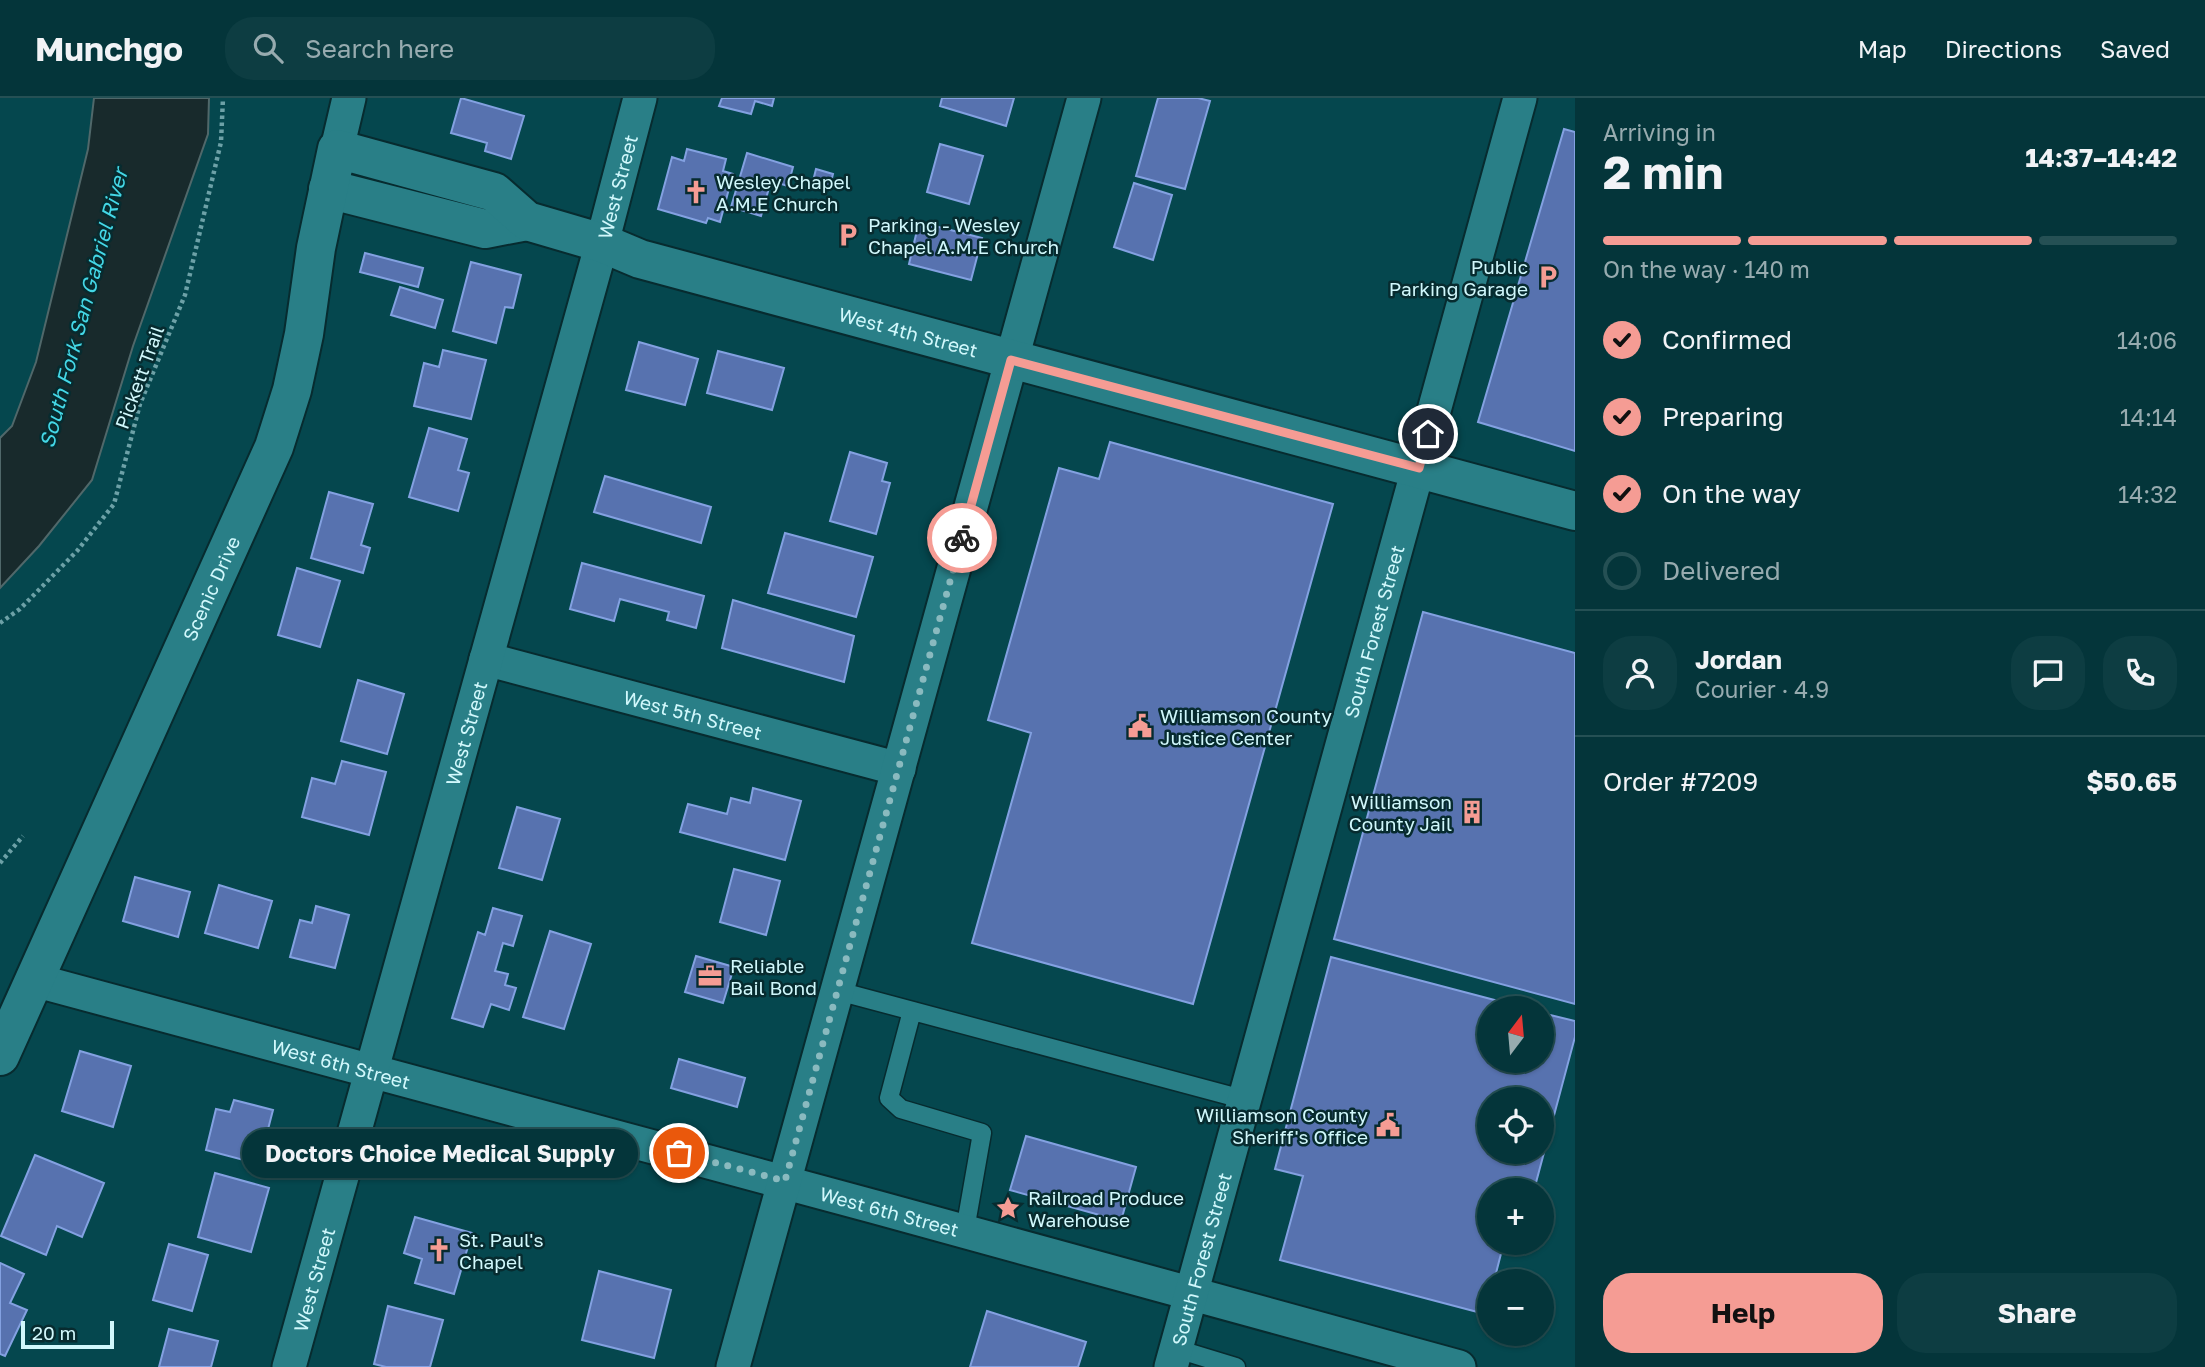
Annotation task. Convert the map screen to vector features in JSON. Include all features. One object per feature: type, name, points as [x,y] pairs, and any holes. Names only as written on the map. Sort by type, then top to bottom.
[{"type":"street","name":"Scenic Drive","points":[[0,1056],[274,447],[292,390],[304,334],[316,248],[349,98]]},
{"type":"street","name":"West Street","points":[[289,1367],[640,98]]},
{"type":"street","points":[[733,1367],[1084,98]]},
{"type":"street","name":"South Forest Street","points":[[1174,1358],[1520,98]]},
{"type":"street","name":"West 4th Street","points":[[337,149],[494,192],[527,221],[602,243],[640,259],[1575,511]]},
{"type":"street","name":"West 4th Street","points":[[328,189],[485,229],[527,221]]},
{"type":"street","name":"West 5th Street","points":[[486,659],[899,769]]},
{"type":"street","name":"West 6th Street","points":[[34,980],[785,1181],[1460,1367]]},
{"type":"lane","points":[[838,992],[1246,1100]]},
{"type":"lane","points":[[912,1011],[889,1098],[901,1109],[982,1133],[965,1230]]},
{"type":"lane","points":[[1174,1358],[1236,1367]]},
{"type":"path","name":"Pickett Trail","points":[[0,623],[20,609],[77,551],[114,505],[141,404],[185,295],[221,142],[223,98]]},
{"type":"path","points":[[0,863],[23,836]]},
{"type":"water","name":"South Fork San Gabriel River","points":[[94,98],[209,98],[208,134],[133,346],[92,480],[39,546],[0,588],[0,438],[12,426],[36,362],[88,149]]},
{"type":"building","points":[[461,98],[524,116],[511,159],[485,151],[487,143],[451,133]]},
{"type":"building","points":[[722,98],[774,98],[772,106],[755,101],[751,114],[719,106]]},
{"type":"building","points":[[942,98],[1014,98],[1006,126],[940,106]]},
{"type":"building","points":[[1158,98],[1198,98],[1210,101],[1185,189],[1136,176]]},
{"type":"building","name":"Public Parking Garage","points":[[1564,129],[1575,132],[1575,451],[1478,422]]},
{"type":"building","points":[[940,144],[983,156],[969,204],[927,192]]},
{"type":"building","name":"Wesley Chapel A.M.E Church","points":[[687,149],[726,159],[723,171],[733,174],[720,222],[708,218],[706,223],[658,209],[672,157],[684,161]]},
{"type":"building","points":[[747,153],[793,167],[788,186],[771,181],[761,216],[731,207]]},
{"type":"building","points":[[816,169],[833,174],[829,190],[812,185]]},
{"type":"building","points":[[1134,183],[1172,195],[1153,260],[1114,247]]},
{"type":"building","points":[[919,222],[982,238],[971,280],[909,264]]},
{"type":"building","points":[[365,253],[423,268],[418,287],[360,272]]},
{"type":"building","points":[[471,262],[521,275],[513,308],[505,307],[496,343],[453,331]]},
{"type":"building","points":[[400,287],[443,300],[435,328],[391,315]]},
{"type":"building","points":[[639,342],[698,359],[685,405],[626,390]]},
{"type":"building","points":[[443,350],[486,360],[471,419],[414,406],[424,363],[439,367]]},
{"type":"building","points":[[718,351],[784,368],[772,410],[707,393]]},
{"type":"building","points":[[429,428],[467,439],[458,470],[469,473],[458,511],[409,497]]},
{"type":"building","name":"Williamson County Justice Center","points":[[1110,442],[1333,504],[1193,1004],[972,943],[1031,733],[988,720],[1059,468],[1099,479]]},
{"type":"building","points":[[850,452],[887,463],[882,481],[890,483],[876,534],[830,521]]},
{"type":"building","points":[[605,476],[711,507],[701,543],[594,512]]},
{"type":"building","points":[[329,492],[373,504],[361,545],[370,548],[363,573],[311,558]]},
{"type":"building","points":[[785,533],[873,557],[856,617],[768,593]]},
{"type":"building","points":[[582,563],[704,596],[696,628],[667,620],[669,612],[620,599],[614,621],[570,609]]},
{"type":"building","points":[[297,568],[340,581],[320,647],[278,635]]},
{"type":"building","points":[[733,600],[854,636],[844,682],[722,648]]},
{"type":"building","name":"Williamson County Jail","points":[[1423,612],[1575,653],[1575,1004],[1554,998],[1554,996],[1545,996],[1334,939]]},
{"type":"building","points":[[358,680],[404,694],[387,754],[341,741]]},
{"type":"building","points":[[342,761],[386,772],[369,835],[302,817],[312,778],[335,784]]},
{"type":"building","points":[[753,788],[801,801],[785,860],[680,832],[688,804],[727,814],[731,798],[750,803]]},
{"type":"building","points":[[517,807],[560,819],[542,880],[499,868]]},
{"type":"building","points":[[734,869],[780,881],[766,935],[720,922]]},
{"type":"building","points":[[135,877],[190,892],[178,937],[123,921]]},
{"type":"building","points":[[219,885],[272,901],[258,948],[205,933]]},
{"type":"building","points":[[316,906],[349,915],[335,968],[290,957],[300,920],[312,923]]},
{"type":"building","points":[[493,908],[522,916],[513,946],[503,943],[495,971],[508,974],[505,985],[516,988],[509,1010],[491,1004],[483,1027],[452,1018],[478,932],[485,935]]},
{"type":"building","points":[[550,931],[591,944],[564,1029],[523,1017]]},
{"type":"building","points":[[696,956],[734,967],[723,1003],[685,992]]},
{"type":"building","name":"Williamson County Sheriff's Office","points":[[1331,957],[1479,996],[1477,996],[1477,1073],[1554,1073],[1554,1016],[1575,1021],[1575,1037],[1554,1115],[1554,1087],[1477,1087],[1477,1164],[1541,1164],[1537,1178],[1477,1178],[1477,1255],[1501,1255],[1497,1269],[1477,1269],[1477,1312],[1280,1260],[1303,1176],[1275,1169]]},
{"type":"building","points":[[80,1051],[131,1066],[113,1127],[62,1111]]},
{"type":"building","points":[[679,1059],[745,1078],[737,1107],[671,1088]]},
{"type":"building","points":[[234,1100],[273,1110],[259,1164],[206,1150],[216,1109],[230,1112]]},
{"type":"building","points":[[1026,1136],[1136,1167],[1121,1221],[1010,1190]]},
{"type":"building","points":[[35,1155],[104,1183],[82,1237],[57,1226],[46,1255],[1,1236]]},
{"type":"building","points":[[215,1173],[269,1188],[251,1252],[198,1237]]},
{"type":"building","points":[[415,1217],[472,1233],[454,1294],[415,1283],[422,1259],[404,1253]]},
{"type":"building","points":[[169,1244],[208,1255],[192,1311],[153,1300]]},
{"type":"building","points":[[0,1263],[24,1274],[10,1303],[27,1310],[5,1356],[0,1354]]},
{"type":"building","points":[[599,1271],[671,1290],[654,1358],[582,1340]]},
{"type":"building","points":[[388,1306],[443,1320],[430,1367],[386,1367],[374,1364]]},
{"type":"building","points":[[987,1311],[1086,1342],[1078,1367],[970,1367]]},
{"type":"building","points":[[169,1329],[218,1341],[211,1367],[159,1367]]},
{"type":"way so far","points":[[679,1153],[785,1181],[962,538]]},
{"type":"place","name":"Wesley Chapel A.M.E Church","points":[[696,192]]},
{"type":"place","name":"Parking - Wesley Chapel A.M.E Church","points":[[848,235]]},
{"type":"place","name":"Public Parking Garage","points":[[1548,277]]},
{"type":"place","name":"Williamson County Justice Center","points":[[1140,726]]},
{"type":"place","name":"Williamson County Jail","points":[[1472,812]]},
{"type":"place","name":"Reliable Bail Bond","points":[[710,976]]},
{"type":"place","name":"Williamson County Sheriff's Office","points":[[1388,1125]]},
{"type":"place","name":"Doctors Choice Medical Supply","points":[[679,1153]]},
{"type":"place","name":"Railroad Produce Warehouse","points":[[1008,1208]]},
{"type":"place","name":"St. Paul's Chapel","points":[[439,1250]]},
{"type":"route","points":[[962,538],[1011,360],[1419,468],[1428,434]]}]
